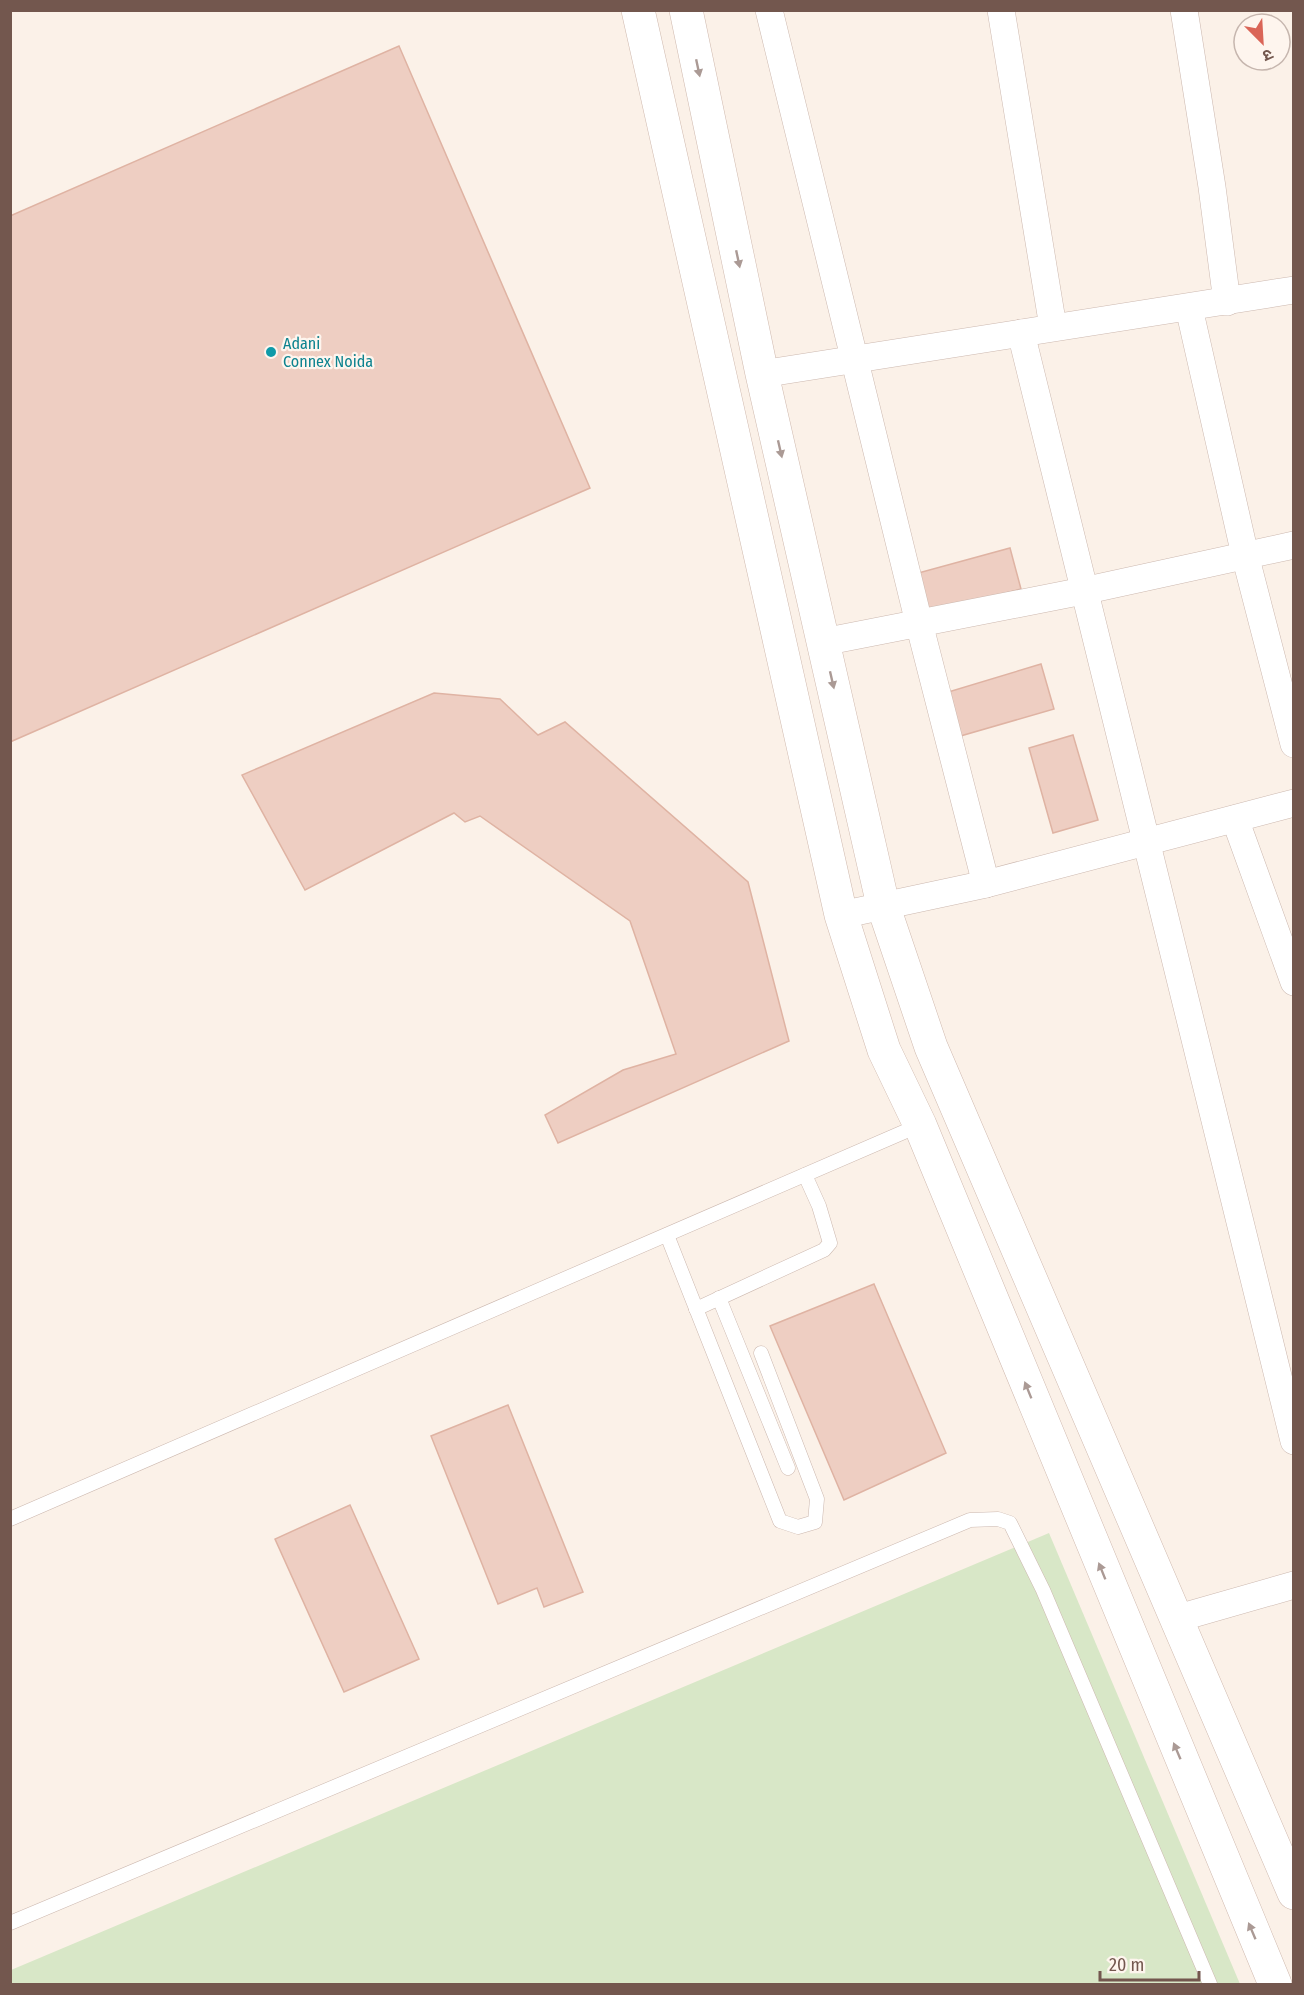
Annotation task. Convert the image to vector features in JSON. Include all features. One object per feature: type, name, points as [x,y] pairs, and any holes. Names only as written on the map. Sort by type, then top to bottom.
[{"type":"street","points":[[638,10],[841,915],[884,1050],[920,1125],[1275,1984]]},
{"type":"street","points":[[686,10],[762,374],[883,905],[932,1047],[1293,1893]]},
{"type":"street","points":[[769,10],[919,623],[986,884]]},
{"type":"street","points":[[1001,10],[1053,327]]},
{"type":"street","points":[[1184,10],[1212,187],[1227,302]]},
{"type":"street","points":[[762,374],[1293,290]]},
{"type":"street","points":[[1189,308],[1245,555],[1293,744]]},
{"type":"street","points":[[1021,333],[1145,842],[1232,1182],[1293,1441]]},
{"type":"street","points":[[823,642],[1083,591],[1293,545]]},
{"type":"street","points":[[841,915],[986,884],[1293,803]]},
{"type":"street","points":[[1234,819],[1293,982]]},
{"type":"street","points":[[1175,1619],[1293,1585]]},
{"type":"lane","points":[[10,1519],[920,1125]]},
{"type":"lane","points":[[696,1309],[824,1250],[830,1243],[823,1215],[805,1175]]},
{"type":"lane","points":[[667,1235],[780,1521],[798,1527],[815,1522],[817,1499],[761,1353]]},
{"type":"lane","points":[[719,1298],[788,1468]]},
{"type":"lane","points":[[10,1923],[970,1520],[998,1519],[1010,1523],[1043,1590],[1210,1984]]},
{"type":"green space","points":[[1049,1533],[1240,1984],[11,1984],[11,1970]]},
{"type":"building","name":"Adani Connex Noida","points":[[399,46],[590,488],[10,742],[10,216]]},
{"type":"building","points":[[1010,548],[1021,589],[922,616],[911,575]]},
{"type":"building","points":[[1041,664],[1054,709],[957,737],[945,693]]},
{"type":"building","points":[[434,693],[500,699],[538,735],[565,722],[748,882],[789,1041],[558,1143],[545,1115],[623,1070],[676,1054],[630,921],[480,816],[465,822],[454,813],[305,890],[242,775]]},
{"type":"building","points":[[1073,735],[1098,820],[1053,833],[1029,748]]},
{"type":"building","points":[[874,1284],[946,1453],[844,1500],[770,1326]]},
{"type":"building","points":[[508,1405],[583,1592],[544,1607],[537,1588],[498,1604],[431,1436]]},
{"type":"building","points":[[350,1505],[419,1659],[344,1692],[275,1539]]},
{"type":"place","name":"Adani Connex Noida","points":[[271,352]]}]
